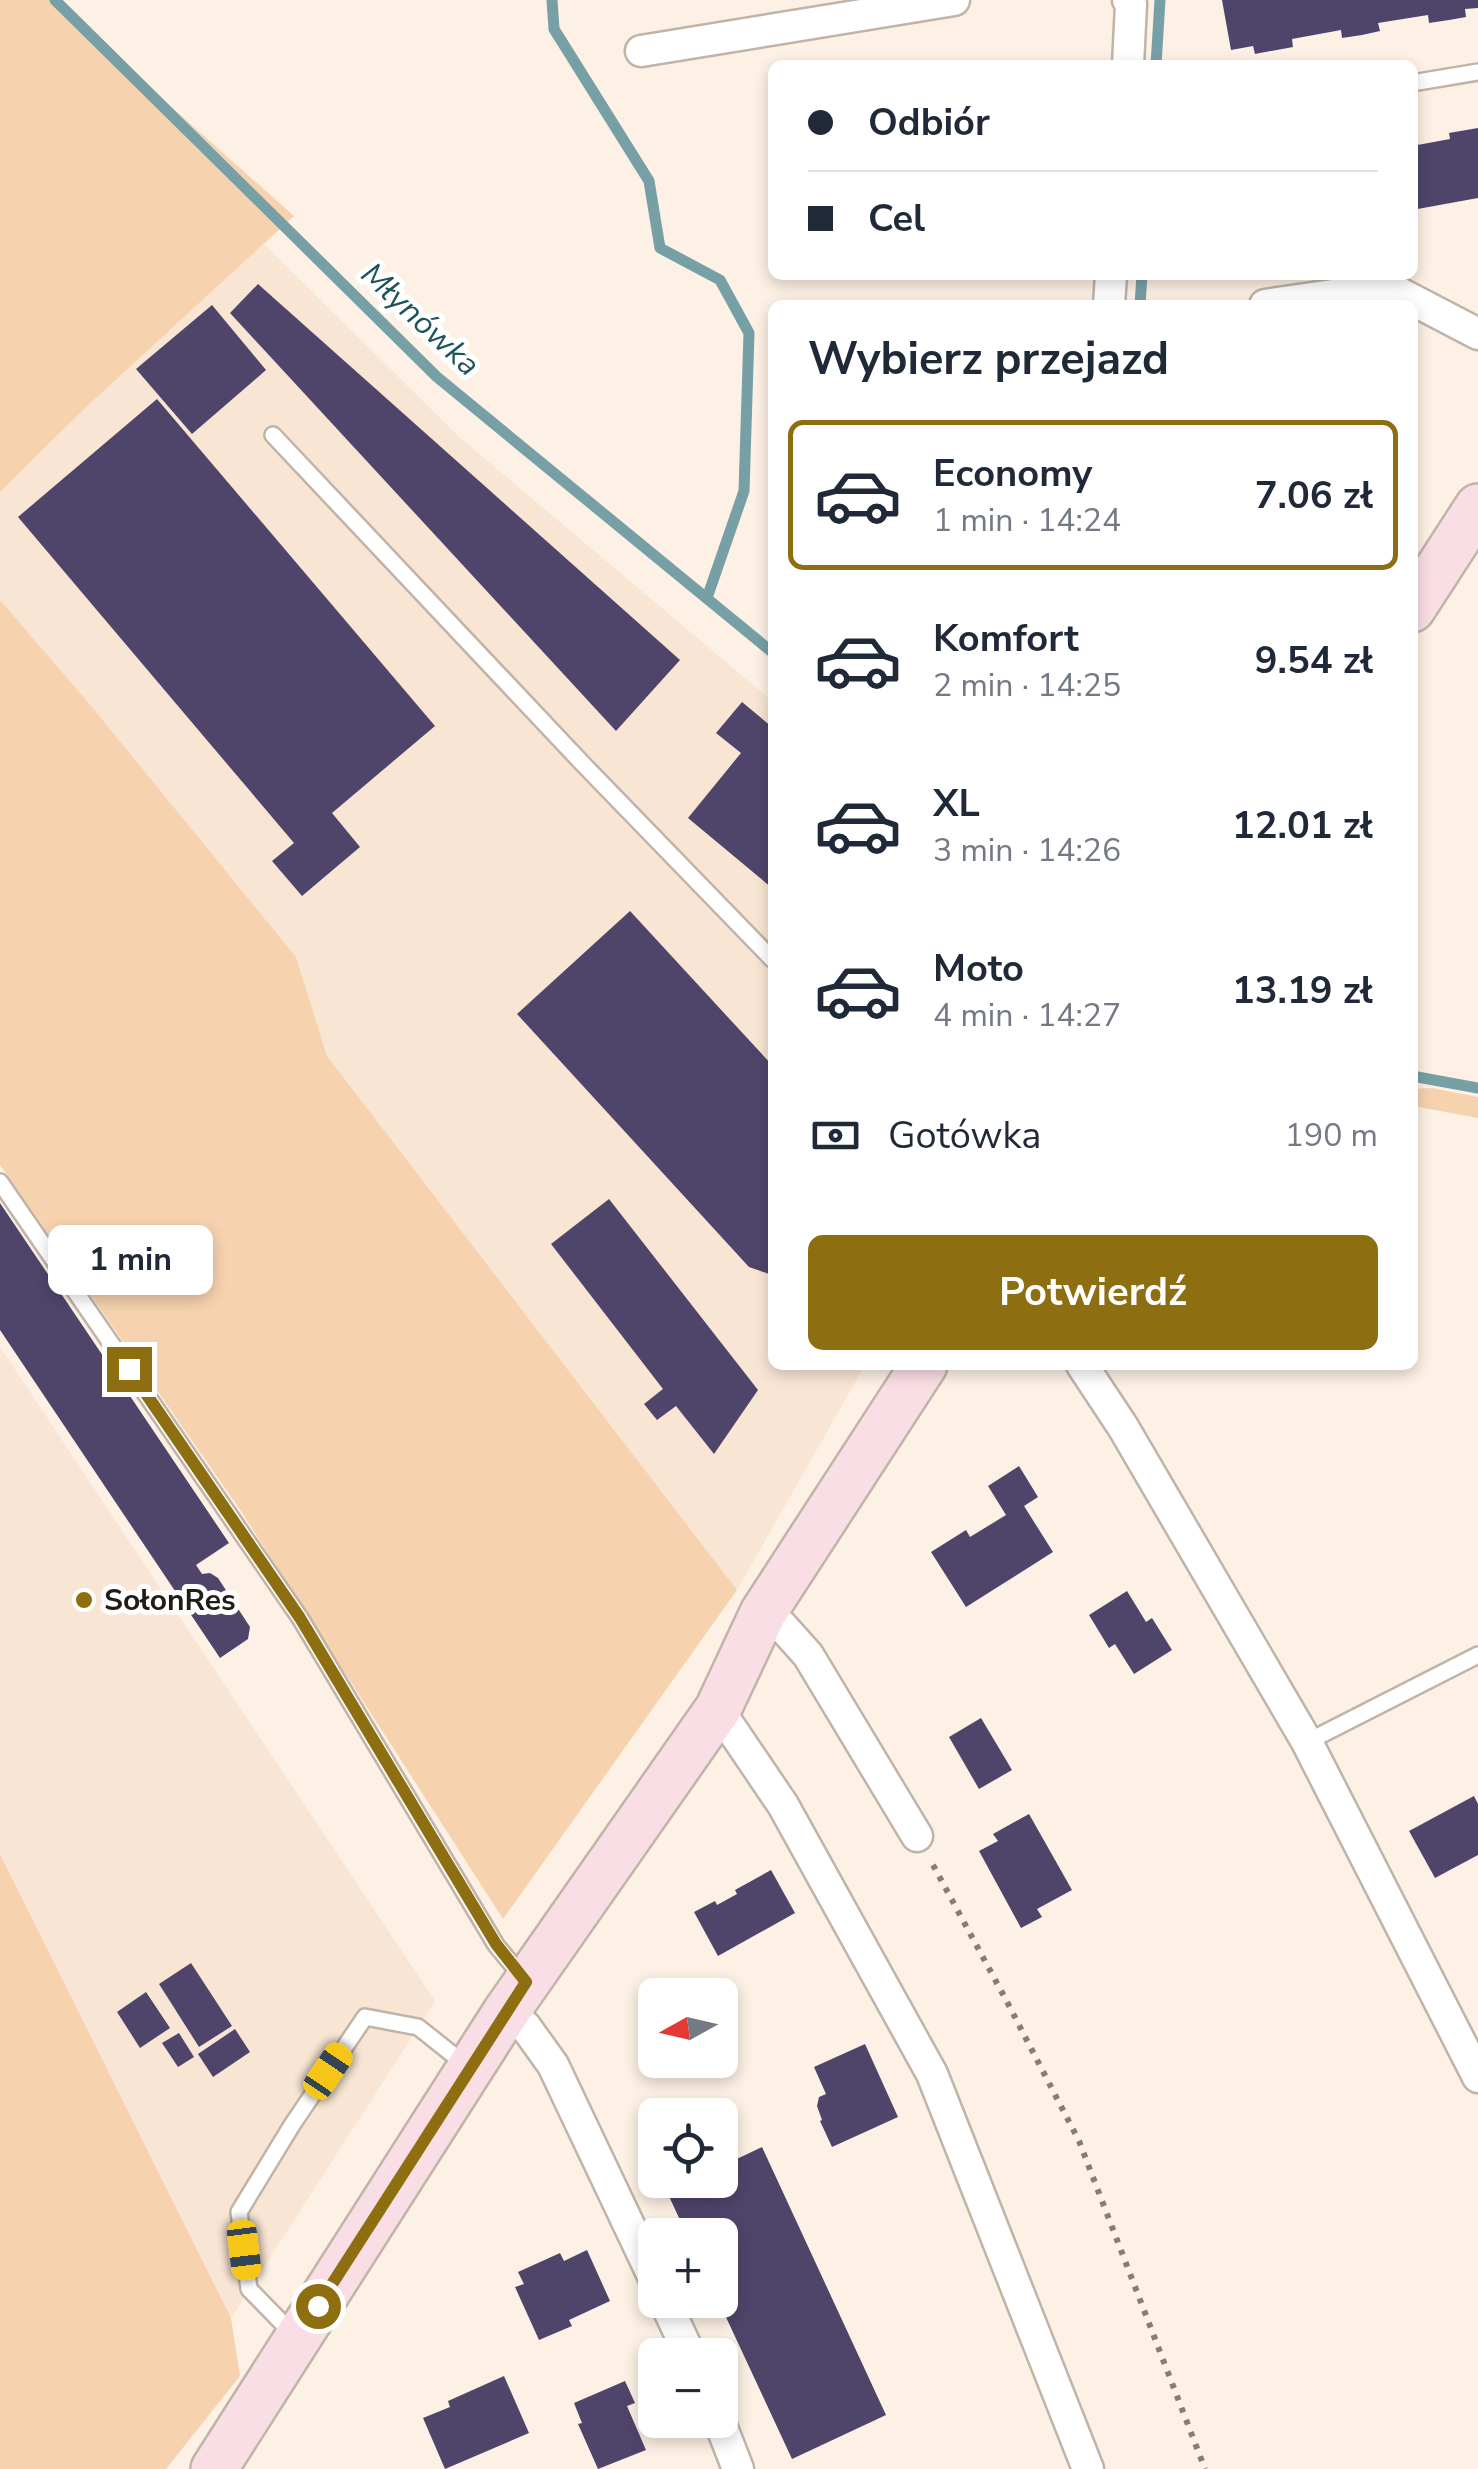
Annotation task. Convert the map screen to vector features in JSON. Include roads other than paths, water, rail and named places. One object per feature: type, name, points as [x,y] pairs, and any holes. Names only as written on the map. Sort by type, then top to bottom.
[{"type":"street","points":[[641,51],[954,0]]},
{"type":"street","points":[[1128,0],[1128,60]]},
{"type":"street","points":[[1299,300],[1388,287],[1413,300]]},
{"type":"street","points":[[1418,303],[1478,334]]},
{"type":"street","points":[[1418,600],[1478,508]]},
{"type":"street","points":[[214,2469],[516,1997],[718,1709],[763,1613],[921,1370]]},
{"type":"street","points":[[1085,1370],[1123,1427],[1307,1742],[1478,2078]]},
{"type":"street","points":[[763,1613],[782,1626],[808,1655],[917,1836]]},
{"type":"street","points":[[718,1709],[783,1805],[932,2074],[1088,2469]]},
{"type":"street","points":[[516,1997],[525,2026],[553,2065],[638,2244]]},
{"type":"street","points":[[725,2438],[738,2469]]},
{"type":"lane","points":[[1418,81],[1478,72]]},
{"type":"lane","points":[[273,435],[768,956]]},
{"type":"lane","points":[[0,1182],[300,1618],[496,1944],[516,1997]]},
{"type":"lane","points":[[1307,1742],[1478,1655]]},
{"type":"lane","points":[[298,2338],[248,2289],[239,2212],[292,2124],[365,2017],[418,2027],[470,2068]]},
{"type":"waterway","name":"Młynówka","points":[[55,0],[437,377],[768,649]]},
{"type":"waterway","points":[[552,0],[554,29],[649,181],[660,248],[720,280],[749,333],[744,491],[707,598]]},
{"type":"waterway","name":"Młynówka","points":[[1156,60],[1160,0]]},
{"type":"waterway","name":"Młynówka","points":[[1140,300],[1142,280]]},
{"type":"waterway","name":"Młynówka","points":[[1418,1077],[1478,1088]]},
{"type":"place","name":"SołonRes","points":[[84,1600]]}]
